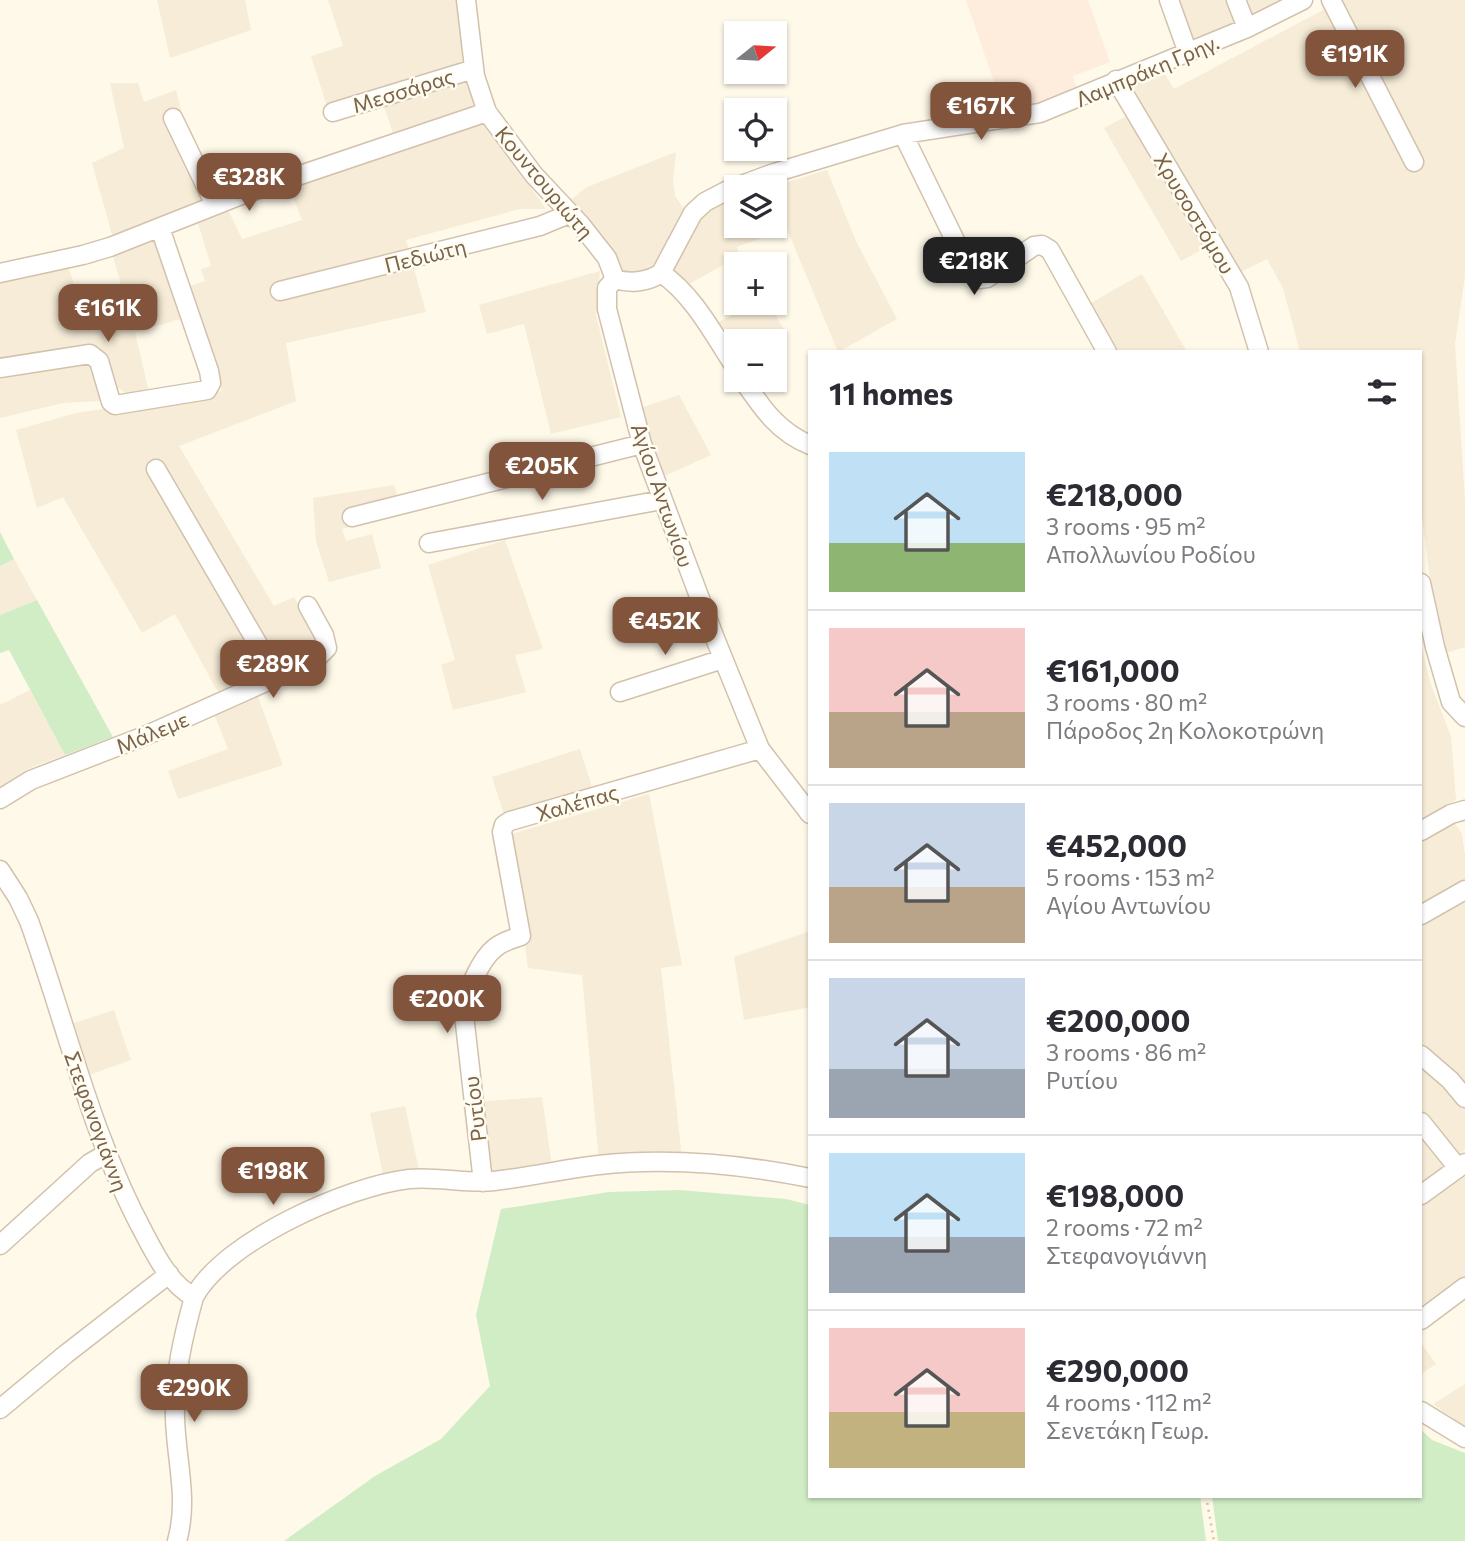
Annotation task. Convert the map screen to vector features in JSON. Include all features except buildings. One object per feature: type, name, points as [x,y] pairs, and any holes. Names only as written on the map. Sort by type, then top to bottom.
[{"type":"street","name":"Κουντουριώτη","points":[[466,0],[474,69],[487,112],[534,175],[581,225],[607,258],[615,279]]},
{"type":"street","points":[[1169,0],[1188,53]]},
{"type":"street","points":[[1236,0],[1247,28]]},
{"type":"street","name":"Λαμπράκη Γρηγ.","points":[[661,273],[693,213],[709,200],[765,176],[903,134],[1040,113],[1247,28],[1303,0]]},
{"type":"street","points":[[1331,0],[1413,162]]},
{"type":"street","name":"Μεσσάρας","points":[[333,112],[474,69]]},
{"type":"street","name":"Χρυσοστόμου","points":[[1116,80],[1239,287],[1258,350]]},
{"type":"street","points":[[0,273],[83,255],[215,205],[487,112]]},
{"type":"street","points":[[173,118],[215,205]]},
{"type":"street","points":[[903,134],[970,271],[979,279],[987,278],[1034,246],[1042,245],[1049,250],[1106,350]]},
{"type":"street","name":"Πεδιώτη","points":[[280,291],[540,226],[569,214]]},
{"type":"street","points":[[0,368],[90,354],[99,361],[111,402],[115,405],[204,391],[211,383],[207,366],[160,228]]},
{"type":"street","points":[[615,279],[641,281],[661,273],[679,288],[724,351]]},
{"type":"street","name":"Αγίου Αντωνίου","points":[[615,279],[607,288],[607,309],[642,444],[662,500],[760,749],[808,811]]},
{"type":"street","points":[[752,392],[781,429],[808,444]]},
{"type":"street","points":[[352,517],[642,444]]},
{"type":"street","points":[[156,469],[277,677]]},
{"type":"street","points":[[429,543],[662,500]]},
{"type":"street","points":[[1422,588],[1451,702],[1465,717]]},
{"type":"street","name":"Μάλεμε","points":[[0,799],[31,780],[146,735],[317,658],[327,648],[324,635],[308,606]]},
{"type":"street","points":[[620,692],[723,659]]},
{"type":"street","name":"Χαλέπας","points":[[521,936],[502,832],[504,825],[510,821],[760,749]]},
{"type":"street","points":[[1422,830],[1451,814],[1465,810]]},
{"type":"street","name":"Στεφανογιάννη","points":[[0,870],[18,898],[32,931],[106,1154],[131,1210],[169,1274],[181,1288],[194,1297]]},
{"type":"street","points":[[1422,914],[1465,890]]},
{"type":"street","name":"Ρυτίου","points":[[483,1182],[464,1001],[487,955],[505,941],[521,936]]},
{"type":"street","points":[[1422,1056],[1450,1080],[1465,1098]]},
{"type":"street","points":[[1422,1123],[1462,1165],[1422,1194]]},
{"type":"street","points":[[0,1245],[90,1163],[106,1154]]},
{"type":"street","points":[[177,1541],[183,1492],[175,1422],[176,1368],[194,1297],[207,1279],[235,1254],[286,1221],[323,1204],[411,1179],[483,1182],[601,1165],[673,1161],[725,1164],[808,1178]]},
{"type":"street","points":[[0,1409],[169,1274]]},
{"type":"street","points":[[1422,1319],[1465,1287]]},
{"type":"street","points":[[1422,1412],[1465,1438]]},
{"type":"path","points":[[1206,1498],[1214,1541]]},
{"type":"shaded area","points":[[157,0],[245,0],[251,30],[170,58]]},
{"type":"shaded area","points":[[328,0],[461,0],[478,108],[394,136],[382,101],[330,116],[311,56],[343,46]]},
{"type":"shaded area","points":[[966,0],[1088,0],[1110,62],[1073,76],[1077,88],[1068,97],[1046,105],[1004,111]]},
{"type":"shaded area","points":[[1173,0],[1291,0],[1189,43]]},
{"type":"shaded area","points":[[1342,0],[1465,0],[1465,276],[1455,344],[1465,500],[1465,647],[1446,653],[1432,596],[1422,516],[1422,350],[1299,350],[1283,288],[1267,259],[1239,273],[1221,239],[1181,261],[1104,128],[1140,109],[1129,87],[1163,71],[1174,89]]},
{"type":"shaded area","points":[[110,83],[138,83],[144,102],[176,90],[183,118],[217,195],[113,238],[92,163],[124,148]]},
{"type":"shaded area","points":[[484,120],[546,209],[520,209],[406,240],[426,312],[286,343],[296,401],[179,446],[274,606],[294,597],[320,642],[314,652],[257,694],[283,765],[178,799],[168,771],[228,749],[214,714],[225,711],[219,694],[175,614],[142,633],[63,497],[37,508],[16,430],[76,413],[222,391],[188,287],[205,281],[201,269],[211,266],[197,220],[227,208],[242,239],[302,220],[289,187]]},
{"type":"shaded area","points":[[676,152],[673,179],[675,196],[686,212],[650,275],[625,279],[564,205],[587,187]]},
{"type":"shaded area","points":[[827,170],[856,241],[897,319],[837,350],[787,229],[787,182]]},
{"type":"shaded area","points":[[724,204],[724,238],[762,238],[737,247],[738,252],[724,252],[724,264],[682,288],[667,274],[696,220],[710,209]]},
{"type":"shaded area","points":[[158,240],[184,318],[135,332],[149,393],[130,396],[108,381],[99,347],[0,363],[0,280],[68,266],[87,324],[132,323],[112,253]]},
{"type":"shaded area","points":[[600,271],[596,315],[621,417],[551,434],[524,324],[487,334],[479,305]]},
{"type":"shaded area","points":[[1142,274],[1186,350],[1115,350],[1089,304]]},
{"type":"shaded area","points":[[733,315],[776,315],[783,329],[724,329],[724,341],[711,326]]},
{"type":"shaded area","points":[[89,364],[100,401],[63,403],[0,418],[0,379]]},
{"type":"shaded area","points":[[679,395],[711,455],[658,479],[635,410]]},
{"type":"shaded area","points":[[394,485],[403,514],[342,529],[346,541],[372,534],[381,568],[329,582],[316,541],[313,498]]},
{"type":"shaded area","points":[[505,540],[543,649],[515,655],[526,692],[453,710],[441,665],[455,660],[428,565]]},
{"type":"shaded area","points":[[14,559],[37,600],[0,615],[0,566]]},
{"type":"shaded area","points":[[1422,649],[1431,685],[1451,736],[1456,800],[1422,818]]},
{"type":"shaded area","points":[[30,690],[65,755],[32,767],[0,787],[0,705]]},
{"type":"shaded area","points":[[580,749],[596,800],[508,827],[492,777]]},
{"type":"shaded area","points":[[649,794],[682,965],[661,968],[682,1158],[599,1161],[582,975],[528,968],[511,834]]},
{"type":"shaded area","points":[[1454,822],[1462,834],[1465,855],[1465,1150],[1422,1183],[1422,841]]},
{"type":"shaded area","points":[[808,932],[808,1007],[744,1020],[734,957]]},
{"type":"shaded area","points":[[114,1010],[131,1060],[89,1075],[71,1024]]},
{"type":"shaded area","points":[[542,1097],[552,1166],[472,1175],[463,1103]]},
{"type":"shaded area","points":[[405,1106],[419,1170],[384,1179],[370,1113]]},
{"type":"shaded area","points":[[1465,1172],[1465,1277],[1422,1309],[1422,1203]]},
{"type":"shaded area","points":[[1422,1344],[1436,1364],[1422,1373]]},
{"type":"shaded area","points":[[1465,1384],[1465,1427],[1433,1404]]},
{"type":"green space","points":[[0,532],[14,559],[0,566]]},
{"type":"green space","points":[[37,600],[113,737],[65,755],[9,650],[0,653],[0,615]]},
{"type":"green space","points":[[680,1190],[786,1199],[808,1204],[808,1498],[1200,1498],[1206,1541],[284,1541],[375,1476],[441,1439],[490,1386],[476,1315],[501,1209],[609,1192]]},
{"type":"green space","points":[[1422,1431],[1432,1440],[1465,1453],[1465,1541],[1218,1541],[1212,1498],[1422,1498]]}]
